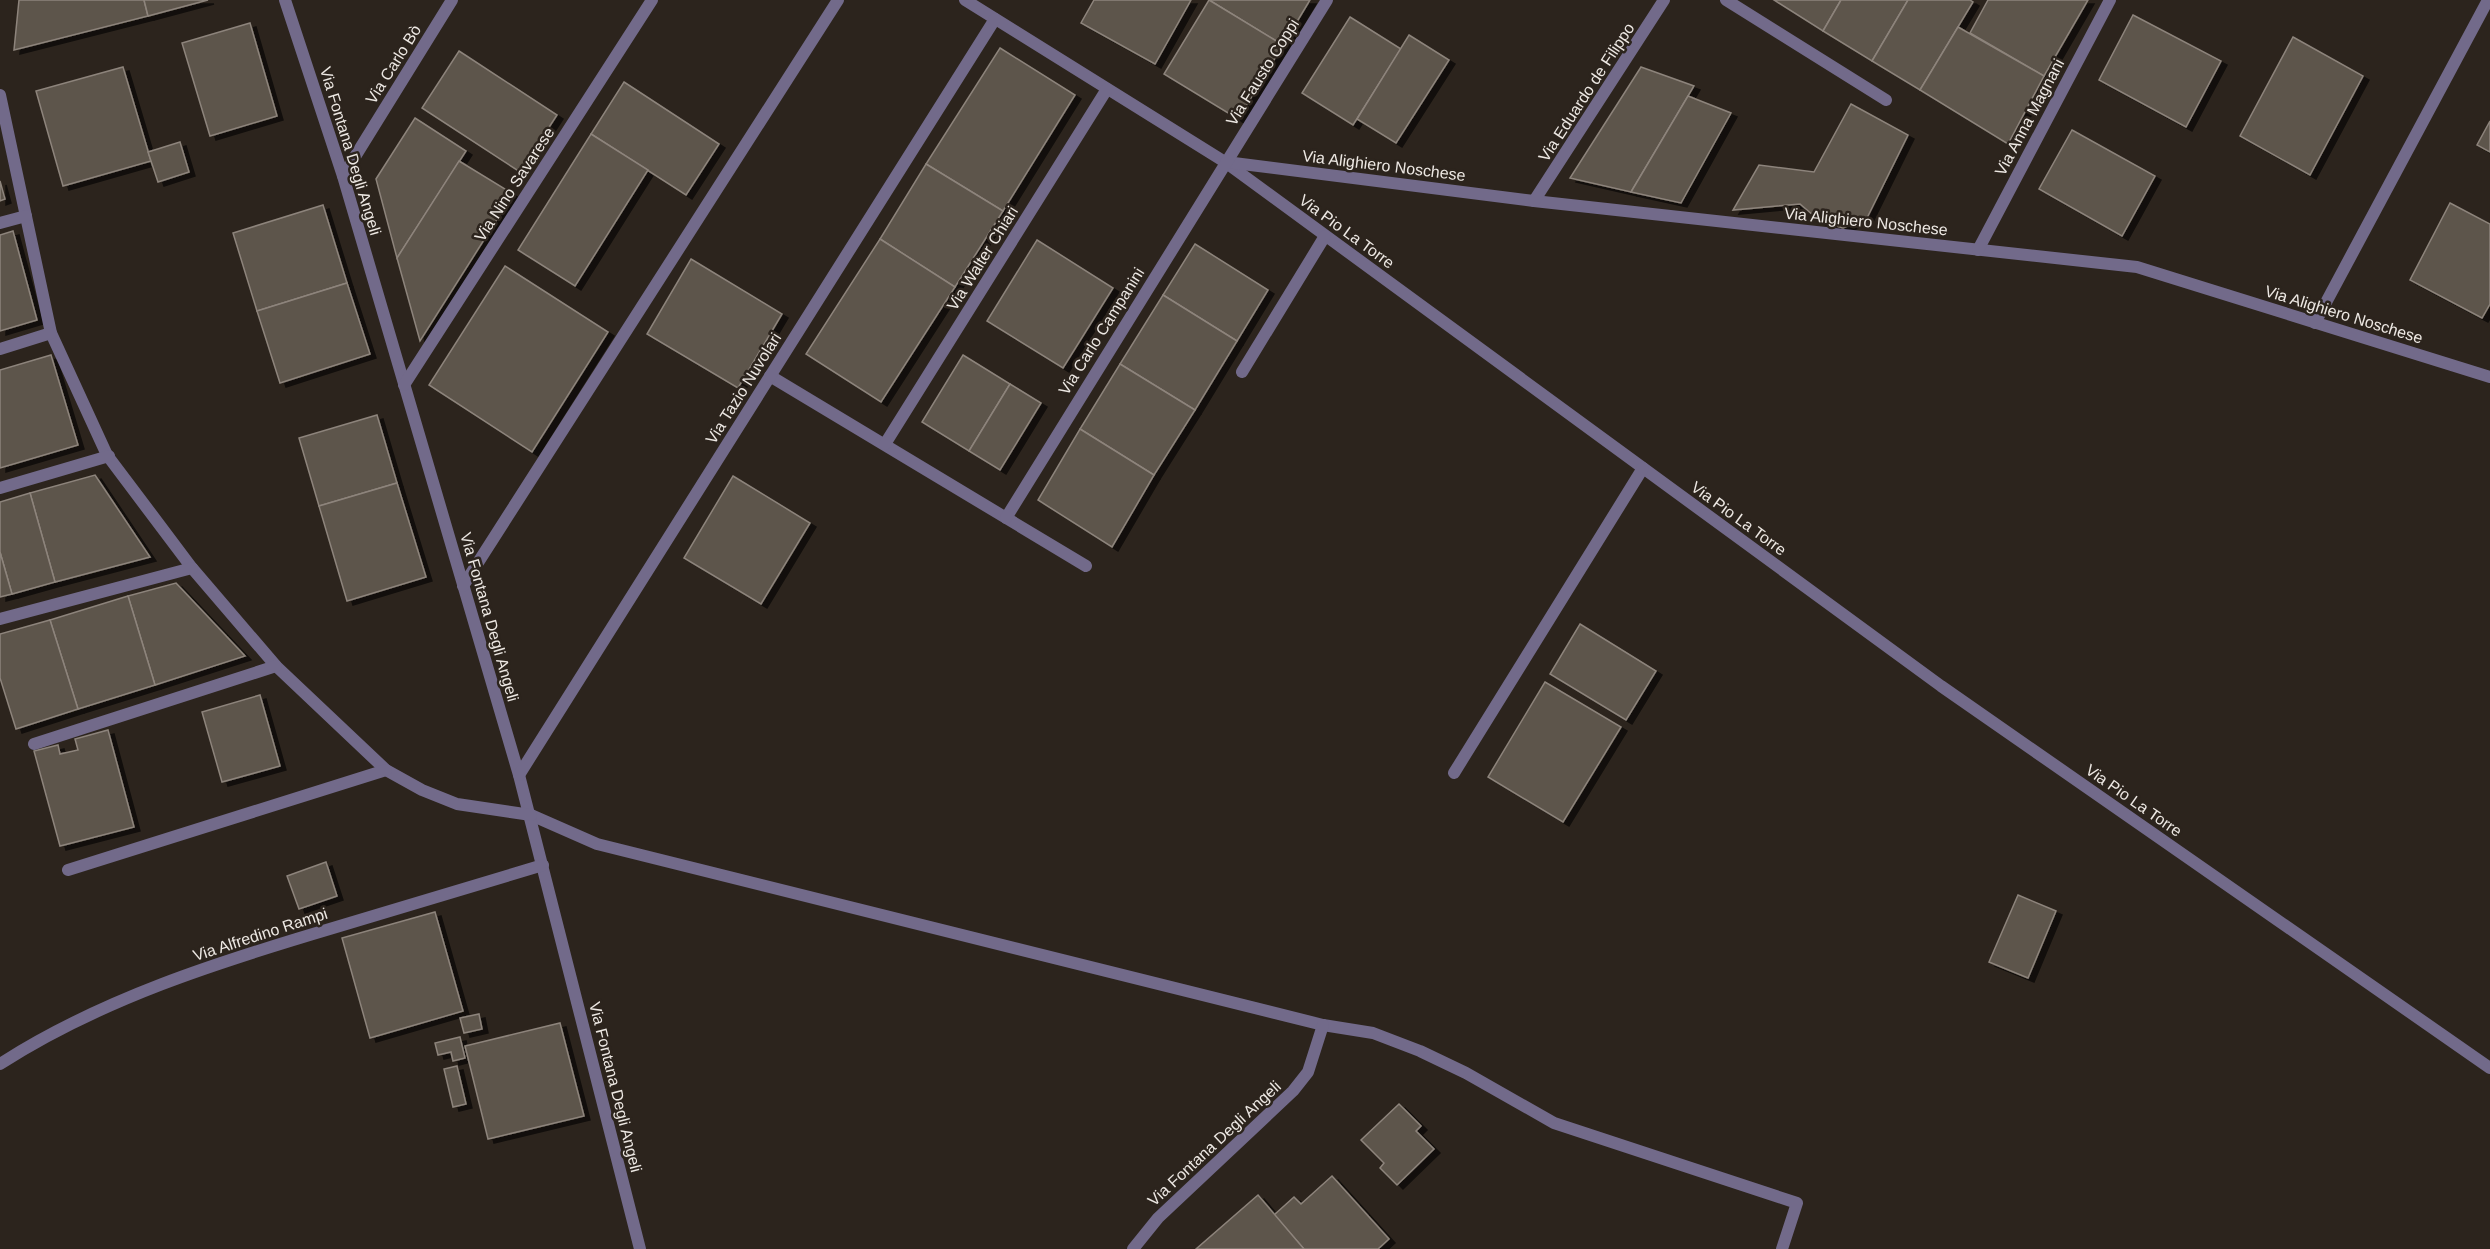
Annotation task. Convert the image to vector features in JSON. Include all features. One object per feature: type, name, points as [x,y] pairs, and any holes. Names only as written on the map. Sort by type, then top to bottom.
[{"type":"street","name":"Via Fontana Degli Angeli","points":[[285,0],[343,176],[531,815],[640,1249]]},
{"type":"street","name":"Via Carlo Bò","points":[[343,176],[452,0]]},
{"type":"street","name":"Via Nino Savarese","points":[[404,385],[652,0]]},
{"type":"street","points":[[464,586],[838,0]]},
{"type":"street","name":"Via Pio La Torre","points":[[966,0],[1225,162],[1941,686],[2490,1068]]},
{"type":"street","name":"Via Fausto Coppi","points":[[1225,162],[1327,0]]},
{"type":"street","name":"Via Eduardo de Filippo","points":[[1534,201],[1664,0]]},
{"type":"street","points":[[1726,0],[1886,100]]},
{"type":"street","name":"Via Anna Magnani","points":[[1978,250],[2110,0]]},
{"type":"street","points":[[2315,323],[2488,0]]},
{"type":"street","name":"Via Tazio Nuvolari","points":[[519,775],[995,19]]},
{"type":"street","name":"Via Walter Chiari","points":[[885,444],[1107,89]]},
{"type":"street","points":[[0,95],[51,333],[109,456],[192,568],[276,666],[386,770],[422,790],[457,804],[531,815],[597,844],[1323,1024],[1373,1034],[1420,1051],[1466,1073],[1554,1123],[1797,1203],[1782,1249]]},
{"type":"street","name":"Via Alighiero Noschese","points":[[1225,162],[1534,201],[2137,267],[2490,377]]},
{"type":"street","name":"Via Carlo Campanini","points":[[1006,518],[1225,162]]},
{"type":"street","points":[[0,223],[26,216]]},
{"type":"street","points":[[1242,372],[1325,236]]},
{"type":"street","points":[[0,349],[51,333]]},
{"type":"street","points":[[771,376],[1086,566]]},
{"type":"street","points":[[0,488],[109,456]]},
{"type":"street","points":[[1454,773],[1643,468]]},
{"type":"street","points":[[0,619],[192,568]]},
{"type":"street","points":[[34,744],[276,666]]},
{"type":"street","points":[[68,870],[386,770]]},
{"type":"street","name":"Via Alfredino Rampi","points":[[0,1064],[25,1048],[137,994],[255,951],[543,865]]},
{"type":"street","name":"Via Fontana Degli Angeli","points":[[1133,1249],[1158,1218],[1293,1091],[1308,1072],[1323,1024]]},
{"type":"building","points":[[19,0],[144,0],[148,16],[14,50]]},
{"type":"building","points":[[144,0],[208,0],[148,16]]},
{"type":"building","points":[[1094,0],[1191,0],[1155,64],[1081,23]]},
{"type":"building","points":[[1209,0],[1310,0],[1283,45]]},
{"type":"building","points":[[1209,0],[1283,45],[1238,119],[1164,74]]},
{"type":"building","points":[[1774,0],[1841,0],[1823,31]]},
{"type":"building","points":[[1841,0],[1908,0],[1872,61],[1823,31]]},
{"type":"building","points":[[1908,0],[1970,0],[1973,2],[1920,90],[1872,61]]},
{"type":"building","points":[[1988,0],[2088,0],[2044,76],[1970,33]]},
{"type":"building","points":[[2133,15],[2221,61],[2186,127],[2099,80]]},
{"type":"building","points":[[1350,17],[1401,49],[1353,125],[1302,93]]},
{"type":"building","points":[[250,23],[277,116],[210,136],[182,43]]},
{"type":"building","points":[[1958,27],[2044,76],[2008,144],[1920,90]]},
{"type":"building","points":[[1409,35],[1449,60],[1396,143],[1357,119]]},
{"type":"building","points":[[2293,37],[2363,76],[2310,175],[2240,136]]},
{"type":"building","points":[[1000,48],[1075,95],[1003,211],[926,164]]},
{"type":"building","points":[[459,51],[557,115],[520,172],[422,108]]},
{"type":"building","points":[[123,67],[151,161],[63,186],[36,91]]},
{"type":"building","points":[[1641,67],[1694,86],[1631,192],[1570,178]]},
{"type":"building","points":[[624,82],[719,144],[686,195],[591,134]]},
{"type":"building","points":[[1688,96],[1731,113],[1681,203],[1631,192]]},
{"type":"building","points":[[1851,104],[1908,135],[1867,218],[1843,228],[1820,221],[1800,204],[1733,210],[1759,165],[1814,172]]},
{"type":"building","points":[[415,118],[466,151],[397,258],[376,179]]},
{"type":"building","points":[[2490,121],[2490,152],[2477,145]]},
{"type":"building","points":[[2072,130],[2155,176],[2122,236],[2039,189]]},
{"type":"building","points":[[591,134],[648,170],[575,286],[518,250]]},
{"type":"building","points":[[180,142],[189,172],[158,182],[148,152]]},
{"type":"building","points":[[459,161],[513,194],[420,341],[397,258]]},
{"type":"building","points":[[926,164],[1003,211],[955,287],[880,239]]},
{"type":"building","points":[[0,181],[5,199],[0,201]]},
{"type":"building","points":[[2450,203],[2490,224],[2490,304],[2482,318],[2410,280]]},
{"type":"building","points":[[323,205],[347,283],[257,311],[233,233]]},
{"type":"building","points":[[13,231],[37,320],[0,331],[0,235]]},
{"type":"building","points":[[880,239],[955,287],[881,402],[806,354]]},
{"type":"building","points":[[1037,240],[1113,288],[1063,368],[987,321]]},
{"type":"building","points":[[1195,244],[1268,290],[1237,341],[1163,295]]},
{"type":"building","points":[[691,259],[782,314],[738,388],[647,334]]},
{"type":"building","points":[[505,266],[608,332],[532,452],[429,385]]},
{"type":"building","points":[[347,283],[370,354],[280,383],[257,311]]},
{"type":"building","points":[[1163,295],[1237,341],[1195,410],[1120,364]]},
{"type":"building","points":[[51,355],[78,445],[0,468],[0,370]]},
{"type":"building","points":[[963,355],[1010,384],[969,451],[922,422]]},
{"type":"building","points":[[1120,364],[1195,410],[1154,475],[1080,429]]},
{"type":"building","points":[[1010,384],[1041,403],[1000,470],[969,451]]},
{"type":"building","points":[[377,415],[397,483],[319,506],[299,438]]},
{"type":"building","points":[[1080,429],[1154,475],[1112,547],[1038,500]]},
{"type":"building","points":[[95,475],[150,557],[55,582],[30,493]]},
{"type":"building","points":[[733,476],[810,523],[761,604],[684,558]]},
{"type":"building","points":[[397,483],[426,577],[347,601],[319,506]]},
{"type":"building","points":[[30,493],[55,582],[12,594],[0,552],[0,502]]},
{"type":"building","points":[[0,552],[12,594],[0,597]]},
{"type":"building","points":[[176,583],[245,656],[155,685],[128,596]]},
{"type":"building","points":[[128,596],[155,685],[78,709],[50,620]]},
{"type":"building","points":[[50,620],[78,709],[16,729],[0,678],[0,634]]},
{"type":"building","points":[[1580,624],[1656,671],[1626,720],[1550,674]]},
{"type":"building","points":[[1545,682],[1621,727],[1563,822],[1488,777]]},
{"type":"building","points":[[260,695],[280,766],[222,782],[202,712]]},
{"type":"building","points":[[108,730],[134,827],[60,846],[34,751],[58,745],[60,754],[78,750],[75,739]]},
{"type":"building","points":[[326,862],[337,896],[299,909],[287,876]]},
{"type":"building","points":[[2018,895],[2056,911],[2028,978],[1989,962]]},
{"type":"building","points":[[435,912],[463,1011],[370,1038],[342,938]]},
{"type":"building","points":[[479,1014],[482,1029],[464,1033],[460,1018]]},
{"type":"building","points":[[560,1023],[584,1116],[488,1139],[465,1046]]},
{"type":"building","points":[[460,1037],[465,1058],[453,1061],[451,1052],[438,1055],[435,1043]]},
{"type":"building","points":[[457,1066],[466,1104],[453,1107],[444,1069]]},
{"type":"building","points":[[1399,1104],[1421,1126],[1416,1131],[1434,1149],[1397,1185],[1380,1168],[1384,1163],[1361,1140]]},
{"type":"building","points":[[1332,1176],[1389,1239],[1378,1249],[1304,1249],[1274,1215],[1294,1197],[1301,1204]]},
{"type":"building","points":[[1258,1195],[1304,1249],[1196,1249]]}]
